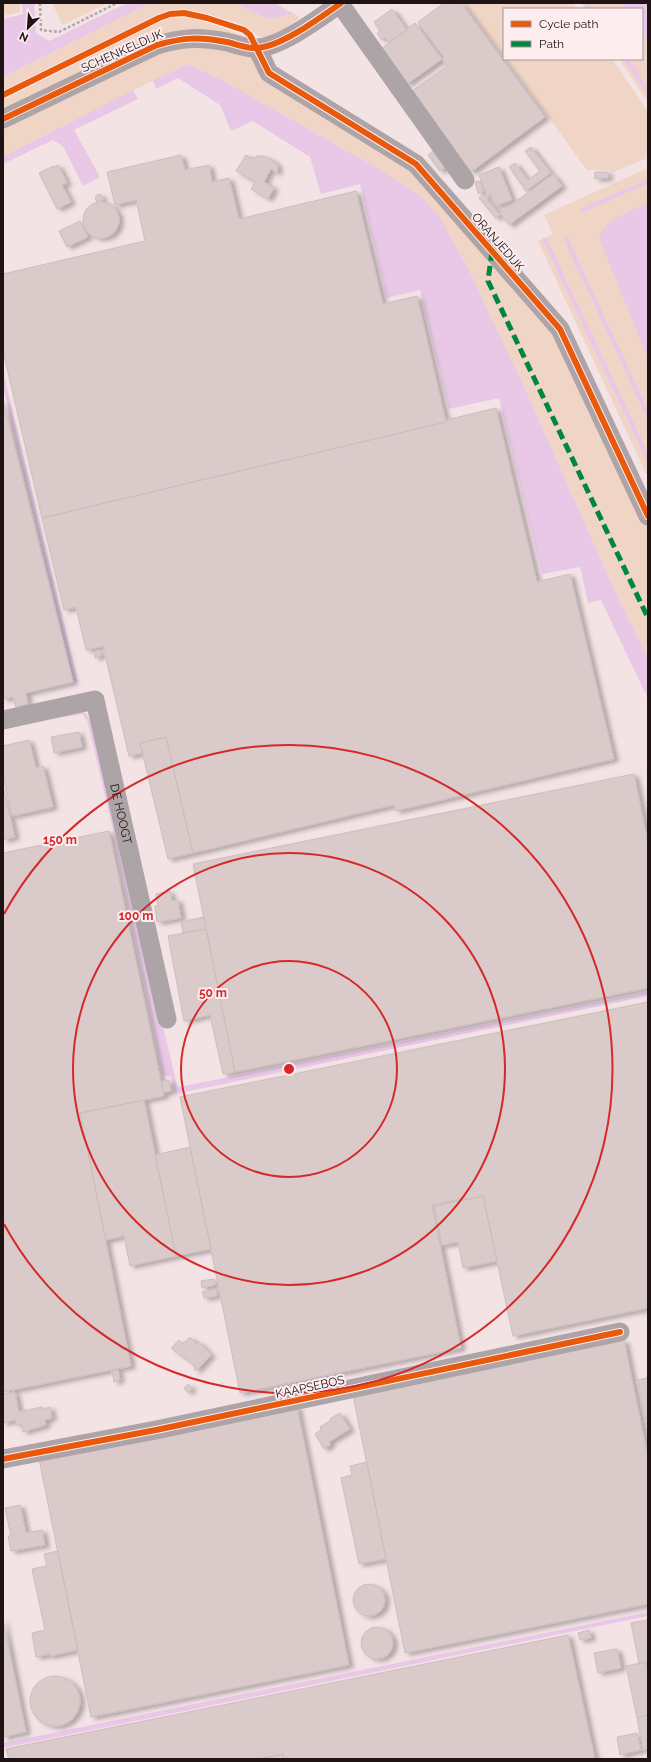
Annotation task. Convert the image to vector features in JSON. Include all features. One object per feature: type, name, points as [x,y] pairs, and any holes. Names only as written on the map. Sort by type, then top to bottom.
[{"type":"street","name":"SCHENKELDIJK","points":[[3,119],[157,45],[176,40],[199,38],[257,48],[281,41],[304,28],[340,3]]},
{"type":"street","points":[[340,3],[465,180]]},
{"type":"street","name":"ORANJEDIJK","points":[[257,48],[269,73],[416,164],[560,330],[648,516]]},
{"type":"street","name":"DE HOOGT","points":[[3,720],[95,700],[167,1019]]},
{"type":"street","name":"KAAPSEBOS","points":[[3,1459],[156,1430],[620,1332]]},
{"type":"path","points":[[40,3],[41,30],[58,32],[117,3]]},
{"type":"shaded area","points":[[3,3],[20,3],[20,12],[3,16]]},
{"type":"shaded area","points":[[22,3],[34,3],[36,33],[49,41],[127,3],[150,3],[3,77],[3,19],[23,14]]},
{"type":"shaded area","points":[[52,3],[108,3],[63,25]]},
{"type":"shaded area","points":[[150,3],[235,3],[268,19],[294,14],[300,17],[273,40],[260,37],[238,24],[206,13],[174,11],[165,13],[156,16],[3,92],[3,77]]},
{"type":"shaded area","points":[[235,3],[274,3],[294,14],[268,19]]},
{"type":"shaded area","points":[[464,3],[573,3],[576,8],[503,8],[503,56]]},
{"type":"shaded area","points":[[581,3],[648,3],[648,102],[620,60],[643,60],[643,8],[584,8]]},
{"type":"shaded area","points":[[621,3],[648,3],[648,43],[643,36],[643,8],[624,8]]},
{"type":"shaded area","points":[[184,17],[207,22],[244,36],[245,40],[204,31],[3,117],[3,100],[161,21]]},
{"type":"shaded area","points":[[177,44],[246,51],[404,163],[552,325],[648,522],[648,658],[617,596],[525,389],[379,169],[222,80],[192,66],[182,66],[3,157],[3,123]]},
{"type":"shaded area","points":[[507,60],[613,60],[648,112],[648,158],[613,172],[609,170],[587,170]]},
{"type":"shaded area","points":[[183,66],[192,66],[222,80],[379,169],[422,197],[440,218],[469,271],[525,389],[617,596],[648,658],[648,699],[601,600],[588,603],[580,567],[542,574],[499,398],[449,409],[420,290],[387,298],[360,184],[321,194],[310,157],[253,121],[231,131],[220,105],[178,78],[156,89],[153,80]]},
{"type":"shaded area","points":[[133,90],[138,99],[74,130],[100,177],[83,186],[63,146],[53,140],[3,164],[3,157]]},
{"type":"shaded area","points":[[648,168],[648,478],[538,241],[553,234],[544,215]]},
{"type":"shaded area","points":[[648,203],[648,359],[599,238],[606,226],[619,216]]},
{"type":"shaded area","points":[[3,371],[78,682],[74,682],[3,386]]},
{"type":"shaded area","points":[[80,711],[86,713],[90,720],[177,1085],[179,1087],[648,992],[648,996],[175,1094],[171,1077],[163,1075],[112,826],[87,720],[82,714],[51,719],[50,717]]},
{"type":"shaded area","points":[[648,1612],[648,1616],[3,1748],[3,1743]]},
{"type":"building","points":[[444,3],[461,3],[545,117],[471,172],[412,91],[447,66],[442,59],[444,57],[418,22]]},
{"type":"building","points":[[392,9],[407,30],[389,42],[385,37],[382,40],[377,33],[380,31],[374,22]]},
{"type":"building","points":[[415,23],[442,59],[407,84],[381,49]]},
{"type":"building","points":[[531,147],[551,173],[526,191],[509,167],[515,163],[528,180],[540,171],[525,151]]},
{"type":"building","points":[[433,151],[446,167],[440,171],[428,155]]},
{"type":"building","points":[[181,155],[185,170],[209,165],[212,182],[229,178],[239,219],[356,191],[383,304],[417,296],[446,422],[42,518],[3,351],[3,274],[145,241],[136,200],[115,205],[107,172]]},
{"type":"building","points":[[246,155],[254,159],[257,156],[264,156],[275,162],[278,166],[277,173],[271,169],[264,182],[274,188],[268,199],[251,189],[255,182],[236,171]]},
{"type":"building","points":[[58,165],[67,183],[62,185],[71,202],[57,209],[39,173]]},
{"type":"building","points":[[499,167],[512,200],[496,206],[491,194],[487,196],[479,175]]},
{"type":"building","points":[[595,172],[608,172],[608,178],[595,179]]},
{"type":"building","points":[[553,174],[562,186],[509,225],[500,213]]},
{"type":"building","points":[[480,181],[484,191],[478,193],[475,182]]},
{"type":"building","points":[[98,194],[101,195],[103,199],[97,202],[95,198]]},
{"type":"building","points":[[483,194],[500,215],[496,218],[479,198]]},
{"type":"building","points":[[105,202],[114,207],[118,213],[118,227],[114,233],[105,238],[97,238],[88,233],[84,227],[83,216],[88,207],[94,203]]},
{"type":"building","points":[[80,221],[88,237],[67,247],[59,231]]},
{"type":"building","points":[[3,399],[73,682],[26,693],[28,704],[16,707],[13,697],[3,699]]},
{"type":"building","points":[[496,408],[537,582],[570,574],[614,759],[396,811],[394,805],[193,853],[166,737],[140,743],[143,753],[129,756],[103,646],[86,650],[76,607],[64,610],[42,518],[446,422],[446,420]]},
{"type":"building","points":[[100,650],[101,656],[95,658],[94,652]]},
{"type":"building","points":[[79,732],[82,747],[54,753],[51,737]]},
{"type":"building","points":[[166,737],[193,853],[168,859],[140,743]]},
{"type":"building","points":[[29,740],[36,768],[43,766],[53,807],[12,816],[3,776],[3,746]]},
{"type":"building","points":[[634,774],[648,843],[648,988],[235,1072],[193,864]]},
{"type":"building","points":[[3,786],[15,837],[3,840]]},
{"type":"building","points":[[109,831],[164,1096],[80,1113],[131,1366],[3,1392],[3,853]]},
{"type":"building","points":[[170,891],[172,901],[178,900],[181,918],[157,922],[155,906],[158,906],[156,894]]},
{"type":"building","points":[[204,917],[206,929],[183,933],[181,922]]},
{"type":"building","points":[[206,929],[235,1072],[223,1074],[210,1015],[184,1021],[168,936]]},
{"type":"building","points":[[648,1002],[648,1308],[513,1336],[483,1196],[432,1205],[461,1348],[240,1393],[180,1097]]},
{"type":"building","points":[[169,1080],[171,1091],[163,1093],[161,1082]]},
{"type":"building","points":[[144,1100],[176,1256],[130,1266],[124,1236],[106,1240],[80,1113]]},
{"type":"building","points":[[190,1147],[211,1249],[176,1256],[155,1155]]},
{"type":"building","points":[[483,1196],[497,1261],[463,1268],[458,1242],[442,1245],[434,1206]]},
{"type":"building","points":[[214,1279],[215,1285],[202,1288],[201,1281]]},
{"type":"building","points":[[216,1289],[217,1296],[204,1298],[202,1292]]},
{"type":"building","points":[[190,1337],[197,1344],[199,1342],[211,1355],[196,1371],[194,1369],[196,1368],[185,1357],[184,1358],[171,1348],[179,1340],[183,1344]]},
{"type":"building","points":[[624,1340],[648,1457],[648,1604],[405,1653],[353,1395]]},
{"type":"building","points":[[118,1370],[120,1380],[114,1382],[112,1371]]},
{"type":"building","points":[[648,1378],[648,1431],[638,1380]]},
{"type":"building","points":[[188,1384],[192,1388],[188,1393],[184,1388]]},
{"type":"building","points":[[15,1392],[19,1412],[42,1407],[43,1409],[50,1407],[52,1418],[45,1420],[46,1425],[23,1432],[21,1424],[16,1425],[15,1420],[3,1423],[3,1394]]},
{"type":"building","points":[[297,1407],[349,1665],[91,1717],[39,1459]]},
{"type":"building","points":[[340,1413],[350,1429],[329,1442],[331,1444],[324,1449],[315,1434],[321,1430],[320,1427]]},
{"type":"building","points":[[367,1462],[386,1559],[359,1564],[341,1478],[352,1475],[350,1466]]},
{"type":"building","points":[[20,1505],[26,1533],[42,1530],[45,1545],[11,1551],[8,1536],[11,1536],[5,1508]]},
{"type":"building","points":[[58,1551],[78,1650],[50,1656],[50,1654],[36,1657],[32,1633],[45,1630],[32,1569],[47,1566],[44,1554]]},
{"type":"building","points":[[366,1584],[372,1584],[381,1588],[385,1600],[381,1612],[372,1616],[366,1616],[357,1612],[353,1603],[353,1597],[357,1588]]},
{"type":"building","points":[[3,1619],[26,1732],[3,1737]]},
{"type":"building","points":[[648,1620],[648,1671],[646,1662],[639,1663],[631,1623]]},
{"type":"building","points":[[374,1627],[380,1627],[389,1631],[393,1643],[389,1655],[380,1659],[374,1659],[365,1655],[361,1646],[361,1640],[365,1631]]},
{"type":"building","points":[[589,1630],[591,1638],[580,1640],[578,1633]]},
{"type":"building","points":[[568,1635],[595,1759],[284,1759],[283,1754],[258,1759],[9,1759],[6,1749]]},
{"type":"building","points":[[617,1649],[621,1668],[598,1673],[594,1653]]},
{"type":"building","points":[[646,1662],[648,1671],[648,1715],[637,1718],[626,1666]]},
{"type":"building","points":[[55,1676],[64,1678],[73,1683],[78,1692],[80,1701],[78,1710],[73,1719],[64,1724],[55,1726],[46,1724],[37,1719],[32,1710],[30,1701],[32,1692],[37,1683],[46,1678]]},
{"type":"building","points":[[648,1715],[648,1749],[643,1750],[637,1718]]},
{"type":"building","points":[[637,1733],[641,1750],[620,1755],[617,1737]]},
{"type":"building","points":[[283,1754],[284,1759],[258,1759]]},
{"type":"waterway","points":[[587,3],[590,8]]},
{"type":"waterway","points":[[627,60],[648,92]]},
{"type":"waterway","points":[[583,210],[648,181]]},
{"type":"waterway","points":[[566,239],[648,415]]},
{"type":"waterway","points":[[545,240],[648,458]]},
{"type":"marked path","points":[[492,251],[488,281],[648,618]]},
{"type":"cycle path","points":[[3,119],[157,45],[184,39],[208,39],[250,48],[267,46],[289,37],[341,3]]},
{"type":"cycle path","points":[[3,95],[159,18],[170,14],[184,13],[207,18],[244,30],[250,35],[269,73],[416,164],[560,329],[648,516]]},
{"type":"cycle path","points":[[3,1459],[156,1430],[620,1332]]}]
